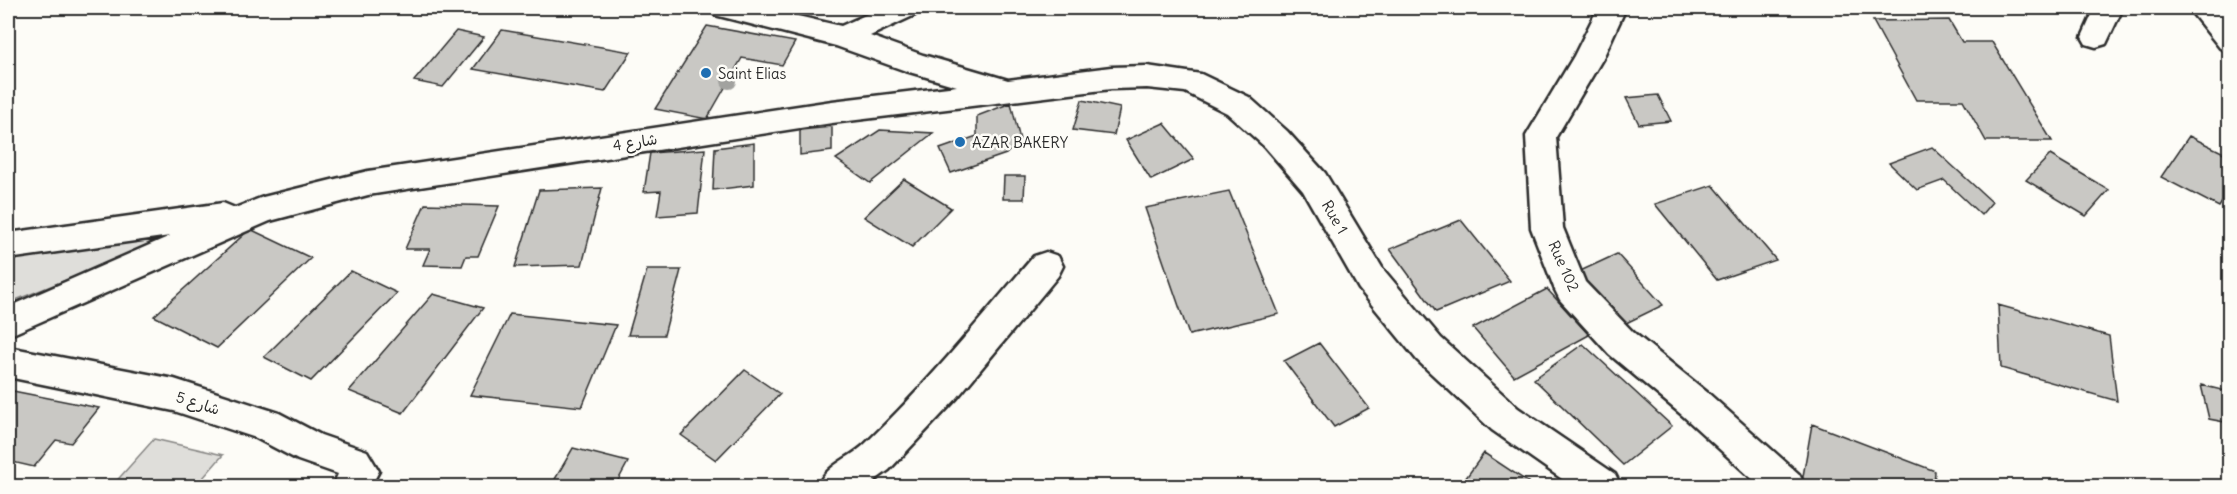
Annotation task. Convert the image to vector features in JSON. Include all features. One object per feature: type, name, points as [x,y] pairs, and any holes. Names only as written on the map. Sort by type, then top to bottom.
[{"type":"main road","points":[[725,8],[843,37],[916,64],[1010,90]]},
{"type":"main road","points":[[843,37],[905,8]]},
{"type":"main road","name":"Rue 102","points":[[1612,8],[1588,58],[1541,136],[1547,228],[1572,290],[1612,334],[1695,404],[1786,486]]},
{"type":"main road","points":[[2096,37],[2109,8]]},
{"type":"main road","points":[[2202,8],[2229,41]]},
{"type":"main road","points":[[2211,8],[2229,17]]},
{"type":"main road","name":"Rue 1","points":[[1010,90],[1111,78],[1147,77],[1190,82],[1238,105],[1276,139],[1314,182],[1371,279],[1429,349],[1505,419],[1602,486]]},
{"type":"main road","name":"شارع 4","points":[[263,210],[368,183],[832,112],[1010,90]]},
{"type":"main road","points":[[8,246],[263,210]]},
{"type":"main road","points":[[8,322],[263,210]]},
{"type":"main road","points":[[837,486],[884,450],[944,387],[1046,266]]},
{"type":"main road","name":"شارع 5","points":[[8,362],[174,395],[266,425],[311,448],[354,463],[360,471],[352,486]]},
{"type":"shaded area","points":[[177,236],[8,303],[8,259]]},
{"type":"shaded area","points":[[154,439],[223,455],[196,486],[112,486]]},
{"type":"building","points":[[1949,20],[1962,42],[1992,42],[2052,141],[1986,141],[1963,100],[1916,100],[1873,21]]},
{"type":"building","name":"Saint Elias","points":[[707,26],[795,42],[782,65],[742,58],[707,119],[655,109]]},
{"type":"building","points":[[502,30],[631,52],[605,92],[473,69]]},
{"type":"building","points":[[456,31],[484,37],[443,87],[414,81]]},
{"type":"building","points":[[1658,95],[1671,121],[1639,124],[1626,98]]},
{"type":"building","points":[[1082,100],[1120,108],[1114,135],[1073,130]]},
{"type":"building","points":[[1011,103],[1020,140],[1006,154],[951,173],[940,149],[977,136],[977,116]]},
{"type":"building","points":[[1164,123],[1194,159],[1151,180],[1126,140]]},
{"type":"building","points":[[832,127],[832,151],[800,155],[800,130]]},
{"type":"building","points":[[880,130],[933,133],[870,183],[836,159]]},
{"type":"building","points":[[2189,136],[2230,156],[2230,202],[2224,199],[2219,207],[2161,177]]},
{"type":"building","points":[[754,143],[754,185],[713,190],[715,148]]},
{"type":"building","points":[[1932,147],[1992,202],[1981,215],[1944,180],[1917,190],[1889,163]]},
{"type":"building","points":[[705,149],[698,213],[657,216],[661,191],[644,192],[650,153]]},
{"type":"building","points":[[2050,155],[2109,190],[2086,216],[2026,180]]},
{"type":"building","points":[[1004,176],[1025,176],[1024,199],[1003,199]]},
{"type":"building","points":[[904,179],[951,208],[912,247],[864,217]]},
{"type":"building","points":[[1713,185],[1776,260],[1717,280],[1655,204]]},
{"type":"building","points":[[602,188],[582,265],[515,267],[539,190]]},
{"type":"building","points":[[1229,191],[1279,314],[1189,335],[1145,208]]},
{"type":"building","points":[[425,204],[499,206],[478,256],[466,256],[462,266],[423,265],[430,249],[405,249]]},
{"type":"building","points":[[1461,220],[1510,281],[1436,312],[1390,249]]},
{"type":"building","points":[[250,229],[311,258],[217,348],[154,316]]},
{"type":"building","points":[[1617,254],[1663,305],[1622,325],[1576,273]]},
{"type":"building","points":[[647,270],[681,270],[664,335],[628,335]]},
{"type":"building","points":[[351,271],[397,293],[311,381],[264,357]]},
{"type":"building","points":[[1547,289],[1589,335],[1514,376],[1473,328]]},
{"type":"building","points":[[433,294],[483,308],[403,413],[349,391]]},
{"type":"building","points":[[1998,305],[2109,336],[2117,401],[2001,368]]},
{"type":"building","points":[[510,314],[616,325],[582,407],[470,395]]},
{"type":"building","points":[[1319,343],[1369,408],[1334,427],[1284,361]]},
{"type":"building","points":[[1583,344],[1672,426],[1623,465],[1534,379]]},
{"type":"building","points":[[745,370],[780,394],[716,460],[681,435]]},
{"type":"building","points":[[2201,385],[2230,392],[2230,423],[2209,419]]},
{"type":"building","points":[[8,390],[99,408],[71,443],[56,440],[34,467],[8,461]]},
{"type":"building","points":[[1812,424],[1935,471],[1934,486],[1815,486],[1802,482]]},
{"type":"building","points":[[573,448],[628,462],[615,486],[551,486]]},
{"type":"building","points":[[1484,453],[1534,486],[1460,486]]},
{"type":"place","name":"Saint Elias","points":[[706,73]]},
{"type":"place","name":"AZAR BAKERY","points":[[960,142]]}]
